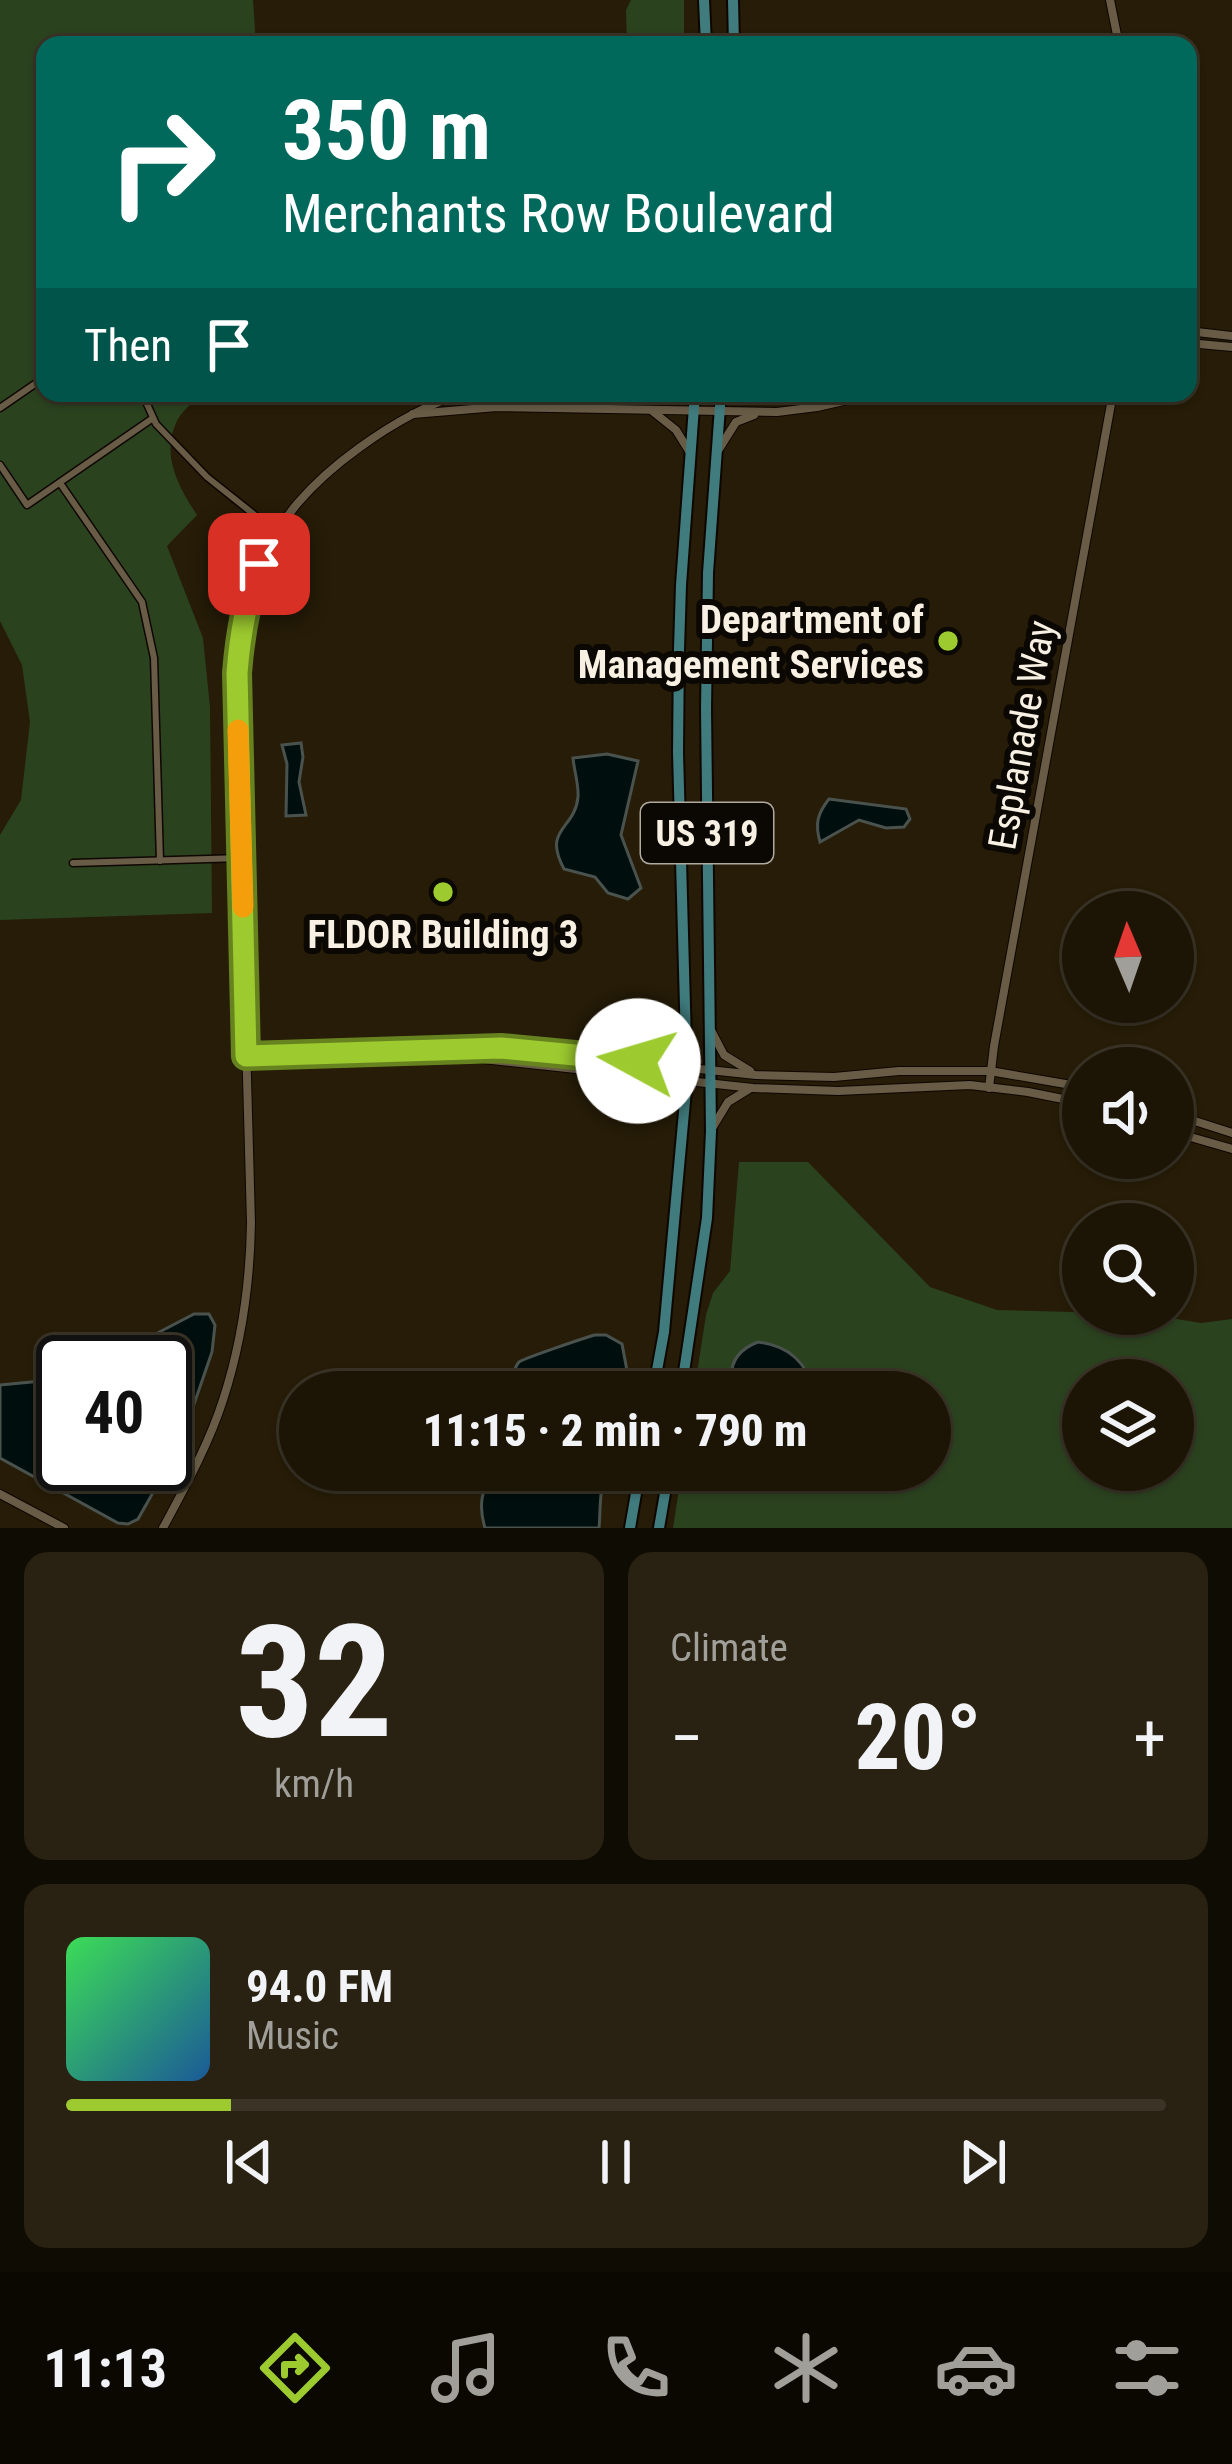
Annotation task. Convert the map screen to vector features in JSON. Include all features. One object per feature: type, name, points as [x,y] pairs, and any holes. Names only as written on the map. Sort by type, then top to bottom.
[{"type":"main road","points":[[704,0],[706,36]]},
{"type":"main road","points":[[733,0],[734,36]]},
{"type":"main road","name":"US 319","points":[[657,1371],[687,1073],[678,731],[681,585],[694,402]]},
{"type":"main road","name":"US 319","points":[[684,1371],[707,1218],[711,1131],[706,709],[721,402]]},
{"type":"main road","points":[[630,1528],[636,1491]]},
{"type":"main road","points":[[659,1528],[665,1491]]},
{"type":"street","points":[[1110,0],[1116,36]]},
{"type":"street","points":[[1197,332],[1232,336]]},
{"type":"street","points":[[1197,344],[1232,347]]},
{"type":"street","points":[[0,408],[36,383]]},
{"type":"street","points":[[146,402],[153,418],[207,477],[276,532]]},
{"type":"street","points":[[163,1528],[223,1401],[250,1272],[237,713],[247,598],[283,518],[334,466],[421,408],[439,402]]},
{"type":"street","points":[[412,415],[497,406],[759,413],[836,402]]},
{"type":"street","name":"Esplanade Way","points":[[989,1088],[1111,402]]},
{"type":"street","points":[[650,409],[676,430],[690,454]]},
{"type":"street","points":[[718,450],[736,422],[759,413]]},
{"type":"street","points":[[0,465],[28,505],[153,418]]},
{"type":"street","points":[[60,483],[142,602],[154,658],[160,860]]},
{"type":"street","points":[[73,863],[242,858]]},
{"type":"street","points":[[710,1026],[724,1055],[756,1075]]},
{"type":"street","points":[[246,1056],[501,1048],[709,1076],[753,1088],[838,1091],[968,1085],[1062,1099]]},
{"type":"street","points":[[411,1051],[506,1063],[687,1073]]},
{"type":"street","points":[[899,1071],[901,1089]]},
{"type":"street","points":[[709,1076],[990,1071],[1062,1083]]},
{"type":"street","points":[[711,1131],[728,1102],[753,1088]]},
{"type":"street","points":[[1194,1121],[1232,1133]]},
{"type":"street","points":[[1194,1138],[1232,1150]]},
{"type":"street","points":[[0,1494],[64,1528]]},
{"type":"green space","points":[[0,0],[253,0],[255,36],[36,36],[36,402],[193,402],[178,419],[170,448],[178,483],[197,515],[167,546],[203,638],[210,707],[212,913],[0,920],[0,835],[21,800],[30,722],[22,665],[0,621]]},
{"type":"green space","points":[[631,0],[684,0],[684,36],[627,36],[626,10]]},
{"type":"green space","points":[[739,1162],[808,1162],[930,1287],[997,1310],[1062,1312],[1062,1335],[1194,1335],[1194,1322],[1232,1319],[1232,1528],[673,1528],[679,1491],[951,1491],[951,1371],[697,1371],[713,1293],[730,1271]]},
{"type":"shaded area","points":[[301,743],[299,782],[306,815],[286,816],[287,764],[282,745]]},
{"type":"shaded area","points":[[607,754],[638,761],[621,835],[641,888],[628,899],[608,893],[595,877],[564,869],[556,845],[576,808],[573,758]]},
{"type":"shaded area","points":[[829,799],[906,809],[910,819],[904,827],[886,828],[859,820],[820,842],[818,819]]},
{"type":"shaded area","points":[[194,1314],[209,1314],[215,1325],[212,1352],[192,1410],[192,1335],[154,1335]]},
{"type":"shaded area","points":[[606,1335],[622,1344],[627,1371],[515,1371],[519,1362]]},
{"type":"shaded area","points":[[758,1342],[779,1347],[806,1371],[732,1371],[743,1350]]},
{"type":"shaded area","points":[[36,1382],[36,1478],[0,1458],[0,1385]]},
{"type":"shaded area","points":[[60,1491],[154,1491],[138,1519],[118,1523]]},
{"type":"shaded area","points":[[484,1491],[602,1491],[599,1528],[485,1528]]},
{"type":"slow traffic","points":[[238,730],[243,907]]},
{"type":"place","name":"Department of Management Services","points":[[948,641]]},
{"type":"place","name":"FLDOR Building 3","points":[[443,892]]},
{"type":"route","points":[[259,564],[247,598],[237,673],[246,1056],[501,1048],[638,1061]]}]
